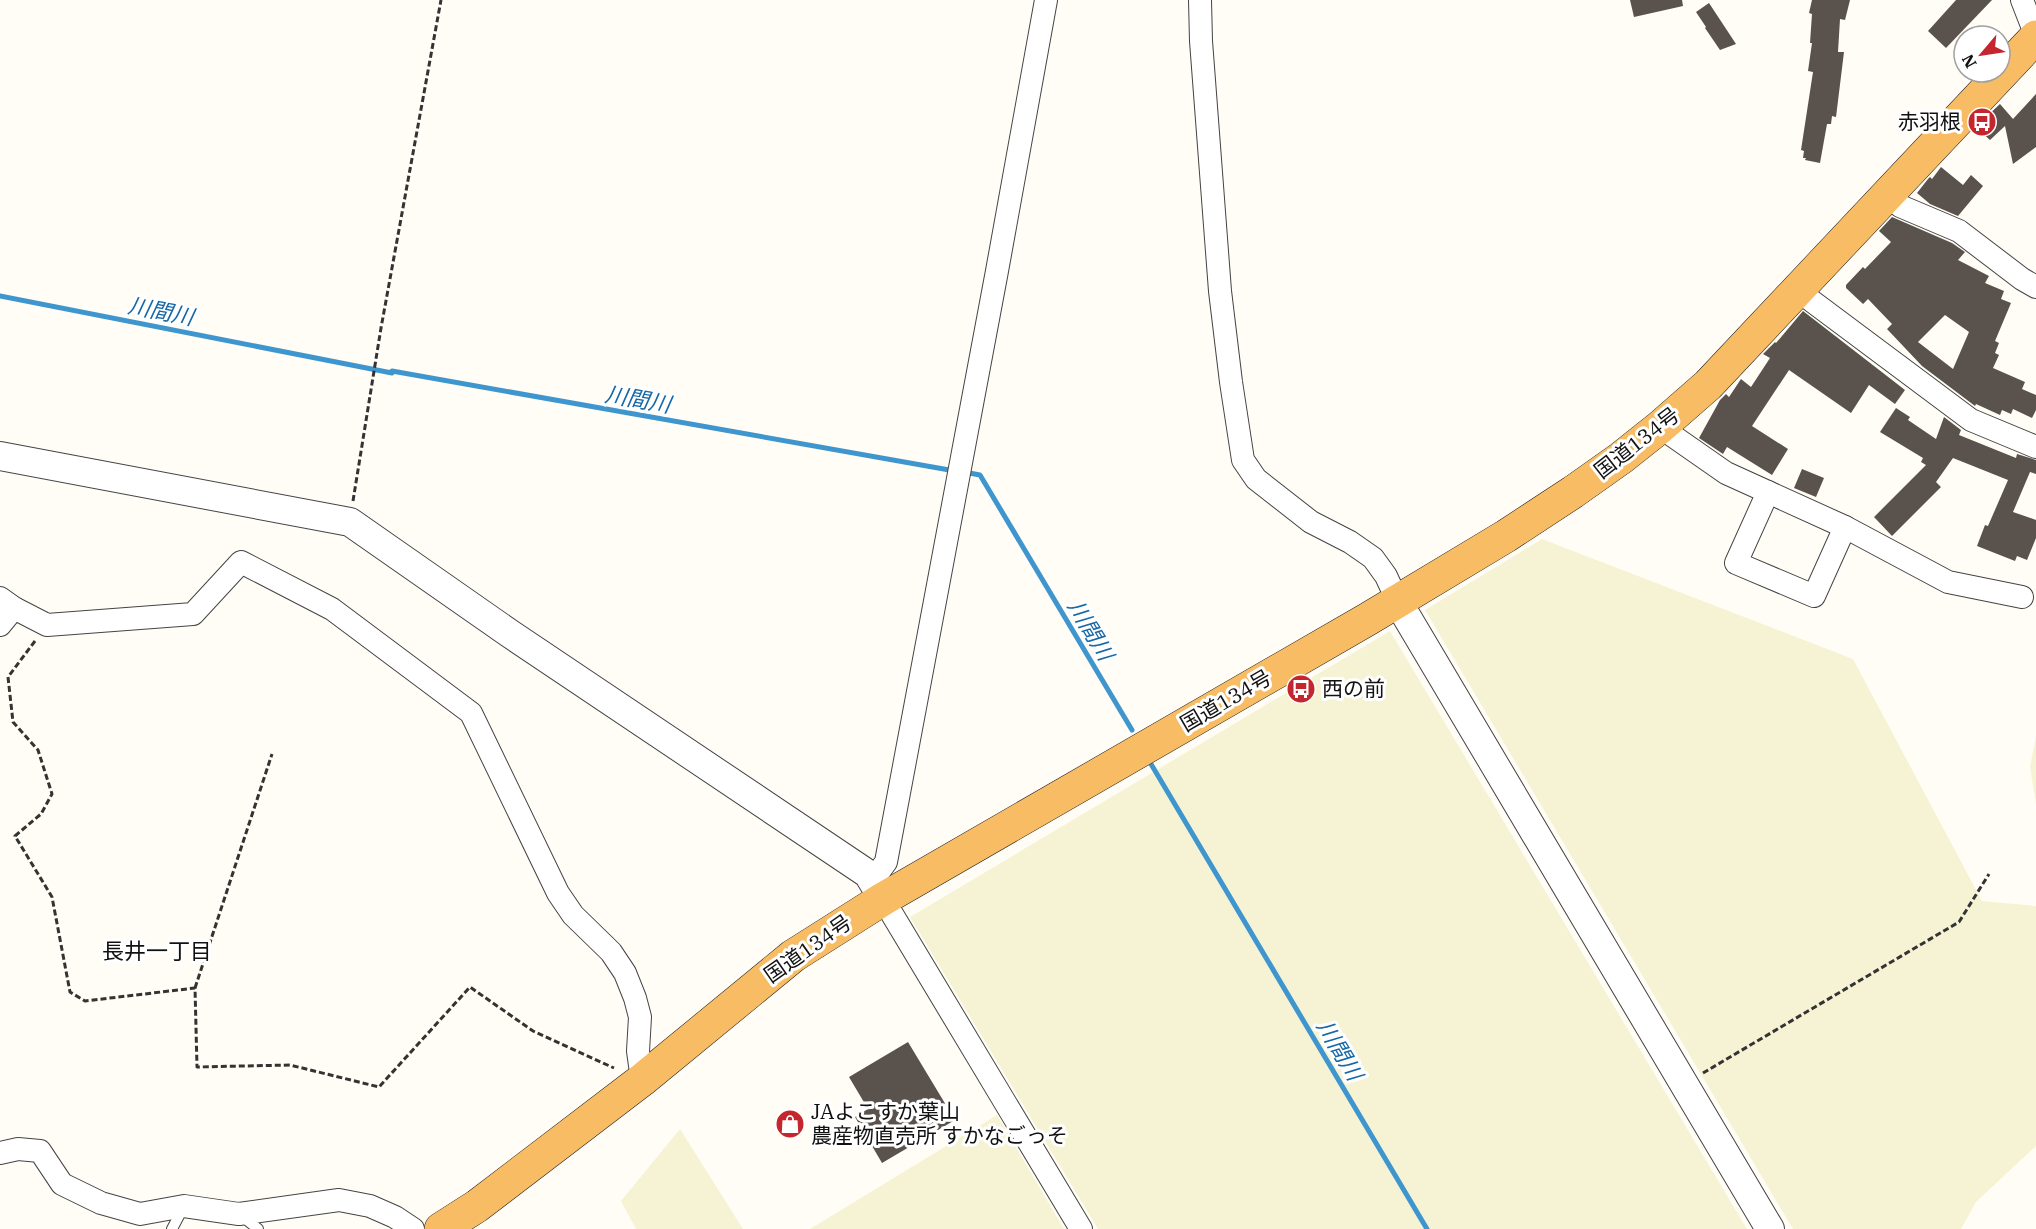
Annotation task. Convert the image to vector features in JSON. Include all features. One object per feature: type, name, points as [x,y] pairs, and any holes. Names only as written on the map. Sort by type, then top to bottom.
[{"type":"highway","name":"国道134号","points":[[441,1229],[477,1206],[642,1080],[793,956],[878,890],[1398,602],[1573,492],[1660,427],[1708,385],[2036,36]]},
{"type":"street","points":[[878,890],[886,862],[960,471],[1046,0]]},
{"type":"street","points":[[1200,0],[1201,41],[1220,291],[1243,460],[1256,479],[1311,522],[1350,542],[1373,558],[1386,576],[1398,602],[1770,1229]]},
{"type":"street","points":[[2022,0],[2036,36]]},
{"type":"street","points":[[1888,195],[1900,206],[1959,231],[2036,287]]},
{"type":"street","points":[[1797,290],[1973,421],[2036,447]]},
{"type":"street","points":[[1660,427],[1726,473],[1845,527],[1947,582],[2022,597]]},
{"type":"street","points":[[0,456],[350,522],[499,626],[868,874],[1081,1229]]},
{"type":"street","points":[[1767,492],[1736,563],[1814,596],[1845,527]]},
{"type":"street","points":[[5,610],[47,625],[193,614],[241,562],[332,609],[471,713],[558,893],[573,915],[611,952],[625,973],[640,1017],[638,1051],[642,1080]]},
{"type":"street","points":[[0,1153],[18,1149],[40,1151],[62,1184],[101,1203],[140,1214],[184,1206],[239,1214],[339,1200],[370,1206],[395,1217],[413,1229]]},
{"type":"lane","points":[[172,1229],[184,1206]]},
{"type":"lane","points":[[239,1214],[258,1229]]},
{"type":"path","points":[[350,522],[377,350],[441,0]]},
{"type":"path","points":[[47,625],[8,677],[13,722],[38,750],[52,794],[41,814],[15,836],[52,897],[70,992],[85,1001],[195,988]]},
{"type":"path","points":[[272,754],[195,988],[197,1067],[290,1065],[379,1087],[470,987],[532,1031],[642,1080]]},
{"type":"path","points":[[1683,1084],[1959,922],[1989,874]]},
{"type":"shaded area","points":[[1542,539],[1853,659],[1982,901],[2036,906],[2036,1146],[1976,1202],[1961,1229],[1793,1229],[1425,610]]},
{"type":"shaded area","points":[[1390,631],[1747,1229],[1098,1229],[910,917]]},
{"type":"shaded area","points":[[2036,737],[2036,804],[2030,767]]},
{"type":"shaded area","points":[[997,1115],[1064,1229],[810,1229]]},
{"type":"shaded area","points":[[680,1129],[743,1229],[636,1229],[621,1201]]},
{"type":"building","points":[[1630,0],[1682,0],[1683,6],[1634,17]]},
{"type":"building","points":[[1812,0],[1850,0],[1845,20],[1840,19],[1838,52],[1844,52],[1836,117],[1832,116],[1831,124],[1827,124],[1820,163],[1805,160],[1804,151],[1801,150],[1813,72],[1808,71],[1812,43],[1810,43],[1812,14],[1809,13]]},
{"type":"building","points":[[1956,0],[1992,0],[1969,24],[1952,24],[1952,42],[1946,48],[1928,31]]},
{"type":"building","points":[[1709,3],[1736,44],[1720,50],[1705,28],[1696,12]]},
{"type":"building","points":[[2036,94],[2036,147],[2013,164],[2005,126],[1990,140],[1979,130],[1990,120],[1987,116],[2000,104],[2013,119]]},
{"type":"building","points":[[1941,167],[1963,185],[1971,175],[1983,186],[1958,216],[1930,204],[1917,193]]},
{"type":"building","points":[[1892,217],[1952,243],[1965,252],[1958,260],[1989,276],[1985,283],[2004,291],[2001,299],[2011,303],[1995,341],[1999,343],[1995,353],[1999,355],[1993,368],[2025,382],[2022,389],[2036,395],[2036,410],[2032,418],[2013,409],[2011,414],[2002,410],[2000,415],[1976,404],[1975,406],[1922,366],[1887,329],[1892,324],[1868,299],[1863,304],[1846,288],[1846,285],[1863,267],[1865,269],[1891,242],[1879,231]],"holes":[[[1945,315],[1969,332],[1953,369],[1918,342]]]},
{"type":"building","points":[[1803,311],[1905,390],[1895,404],[1869,385],[1851,413],[1789,370],[1752,426],[1788,449],[1772,475],[1727,447],[1723,454],[1699,438],[1720,400],[1726,394],[1729,397],[1741,379],[1751,387],[1770,358],[1763,354],[1776,343]]},
{"type":"building","points":[[1896,408],[1910,417],[1908,420],[1936,439],[1944,417],[1961,430],[1959,435],[2016,458],[2017,454],[2036,460],[2036,474],[2030,472],[2013,512],[2036,520],[2036,538],[2027,560],[2017,556],[2015,561],[1977,546],[2008,480],[1953,458],[1936,482],[1941,487],[1892,536],[1874,517],[1926,465],[1921,462],[1923,458],[1880,432]]},
{"type":"building","points":[[1802,469],[1824,478],[1816,497],[1794,488]]},
{"type":"building","points":[[908,1042],[955,1120],[882,1163],[855,1117],[868,1109],[849,1077]]},
{"type":"waterway","name":"川間川","points":[[0,296],[392,373],[392,371],[955,471]]},
{"type":"waterway","name":"川間川","points":[[964,472],[980,475],[1132,730]]},
{"type":"waterway","name":"川間川","points":[[1151,764],[1427,1229]]},
{"type":"place","name":"赤羽根","points":[[1982,122]]},
{"type":"place","name":"西の前","points":[[1301,689]]},
{"type":"place","name":"JAよこすか葉山 農産物直売所 すかなごっそ","points":[[790,1124]]},
{"type":"district","name":"長井一丁目","points":[[157,951]]}]
